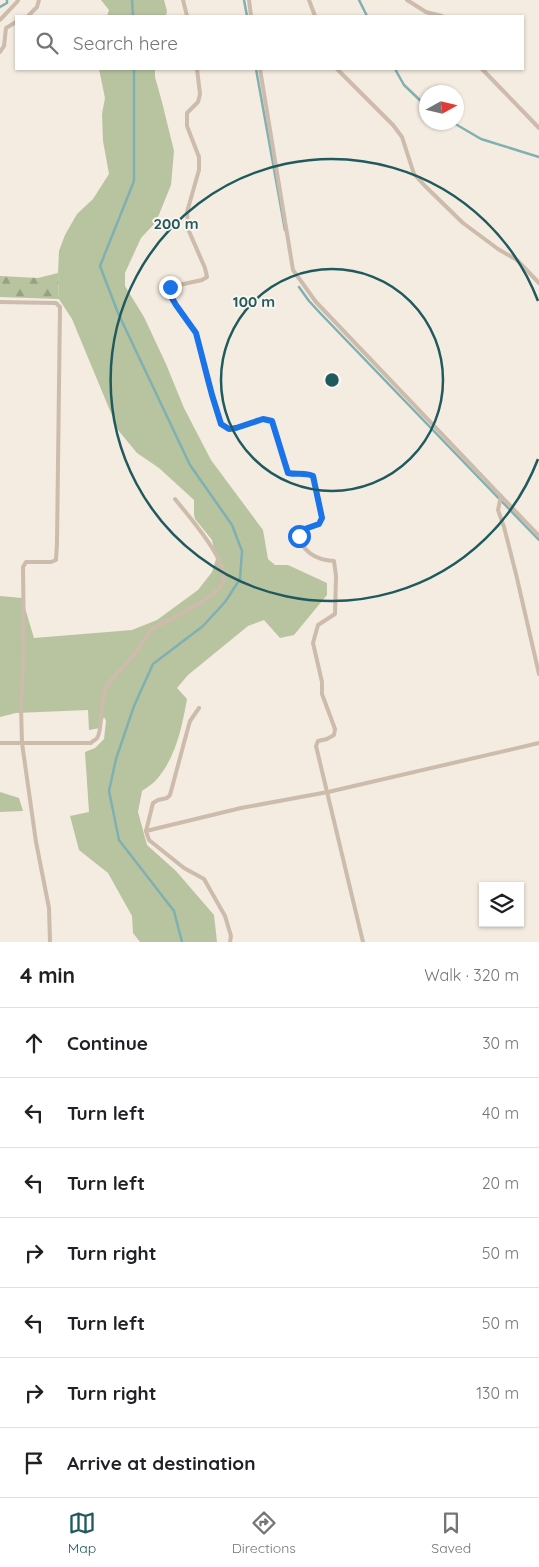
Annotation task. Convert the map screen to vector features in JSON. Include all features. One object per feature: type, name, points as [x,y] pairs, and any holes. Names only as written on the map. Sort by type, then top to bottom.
[{"type":"lane","points":[[0,52],[4,46],[6,28],[0,21],[18,0]]},
{"type":"lane","points":[[29,15],[37,7],[40,0]]},
{"type":"lane","points":[[183,0],[187,15]]},
{"type":"lane","points":[[249,0],[251,15]]},
{"type":"lane","points":[[309,0],[315,15]]},
{"type":"lane","points":[[407,0],[426,12],[438,15]]},
{"type":"lane","points":[[6,28],[15,23]]},
{"type":"lane","points":[[197,70],[200,94],[198,102],[187,113],[187,126],[199,158],[199,170],[188,212],[188,229],[207,277],[202,280],[170,287],[169,293],[196,333],[207,381],[221,424],[229,429],[263,419],[272,421],[288,473],[307,473],[313,476],[322,518],[319,524],[299,531],[299,536],[303,548],[322,560],[334,561],[336,576],[335,614],[318,625],[313,643],[322,682],[322,694],[335,729],[334,735],[318,741],[316,746],[363,942]]},
{"type":"lane","points":[[260,70],[293,270],[316,302],[539,536]]},
{"type":"lane","points":[[338,70],[393,125],[402,137],[414,174],[426,187],[463,222],[498,249],[517,260],[539,283]]},
{"type":"lane","points":[[483,70],[539,128]]},
{"type":"lane","points":[[0,302],[56,303],[60,308],[56,560],[51,562],[26,562],[23,567],[22,743],[36,842],[49,908],[50,942]]},
{"type":"lane","points":[[501,497],[498,510],[516,574],[539,674]]},
{"type":"lane","points":[[0,743],[91,743],[97,739],[100,732],[104,691],[137,651],[148,632],[207,600],[222,584],[224,580],[222,566],[205,537],[175,499]]},
{"type":"lane","points":[[199,708],[190,721],[170,795],[153,804],[146,831],[149,840],[164,853],[184,868],[204,879],[224,916],[231,936],[230,942]]},
{"type":"lane","points":[[146,831],[241,808],[328,792],[539,743]]},
{"type":"green space","points":[[101,0],[164,0],[167,11],[166,15],[107,15],[109,10]]},
{"type":"green space","points":[[99,70],[155,70],[155,77],[174,151],[171,185],[156,222],[141,238],[125,273],[125,286],[144,317],[184,408],[211,460],[263,530],[268,559],[275,565],[288,565],[327,583],[327,595],[294,635],[280,638],[264,620],[248,626],[188,675],[177,688],[187,699],[174,751],[157,779],[142,791],[138,812],[147,845],[176,871],[214,915],[217,942],[140,942],[133,933],[132,916],[108,873],[79,850],[70,816],[89,812],[85,752],[95,748],[104,739],[106,721],[104,717],[100,728],[89,730],[88,710],[16,713],[0,717],[0,596],[22,598],[34,638],[132,630],[157,620],[198,590],[212,572],[216,559],[212,540],[195,519],[194,500],[159,468],[137,453],[118,430],[72,319],[59,299],[59,251],[65,235],[77,214],[93,199],[109,174],[103,141],[102,114],[105,98]]},
{"type":"green space","points":[[58,273],[59,299],[0,297],[0,276],[38,278]]},
{"type":"green space","points":[[0,792],[19,798],[23,811],[0,812]]},
{"type":"waterway","points":[[0,7],[7,3],[7,0]]},
{"type":"waterway","points":[[132,0],[133,15]]},
{"type":"waterway","points":[[244,0],[247,15]]},
{"type":"waterway","points":[[359,0],[366,15]]},
{"type":"waterway","points":[[134,70],[134,181],[100,266],[118,313],[190,465],[232,525],[242,551],[240,579],[225,602],[203,626],[153,664],[134,706],[116,759],[109,791],[119,840],[174,911],[182,942]]},
{"type":"waterway","points":[[256,70],[285,230]]},
{"type":"waterway","points":[[396,70],[404,85],[419,99]]},
{"type":"waterway","points":[[464,129],[481,139],[539,157]]},
{"type":"waterway","points":[[299,287],[321,314],[539,540]]},
{"type":"route","points":[[170,287],[169,293],[196,333],[207,381],[221,424],[229,429],[263,419],[272,421],[288,473],[307,473],[313,476],[322,518],[319,524],[299,531],[299,536]]}]
